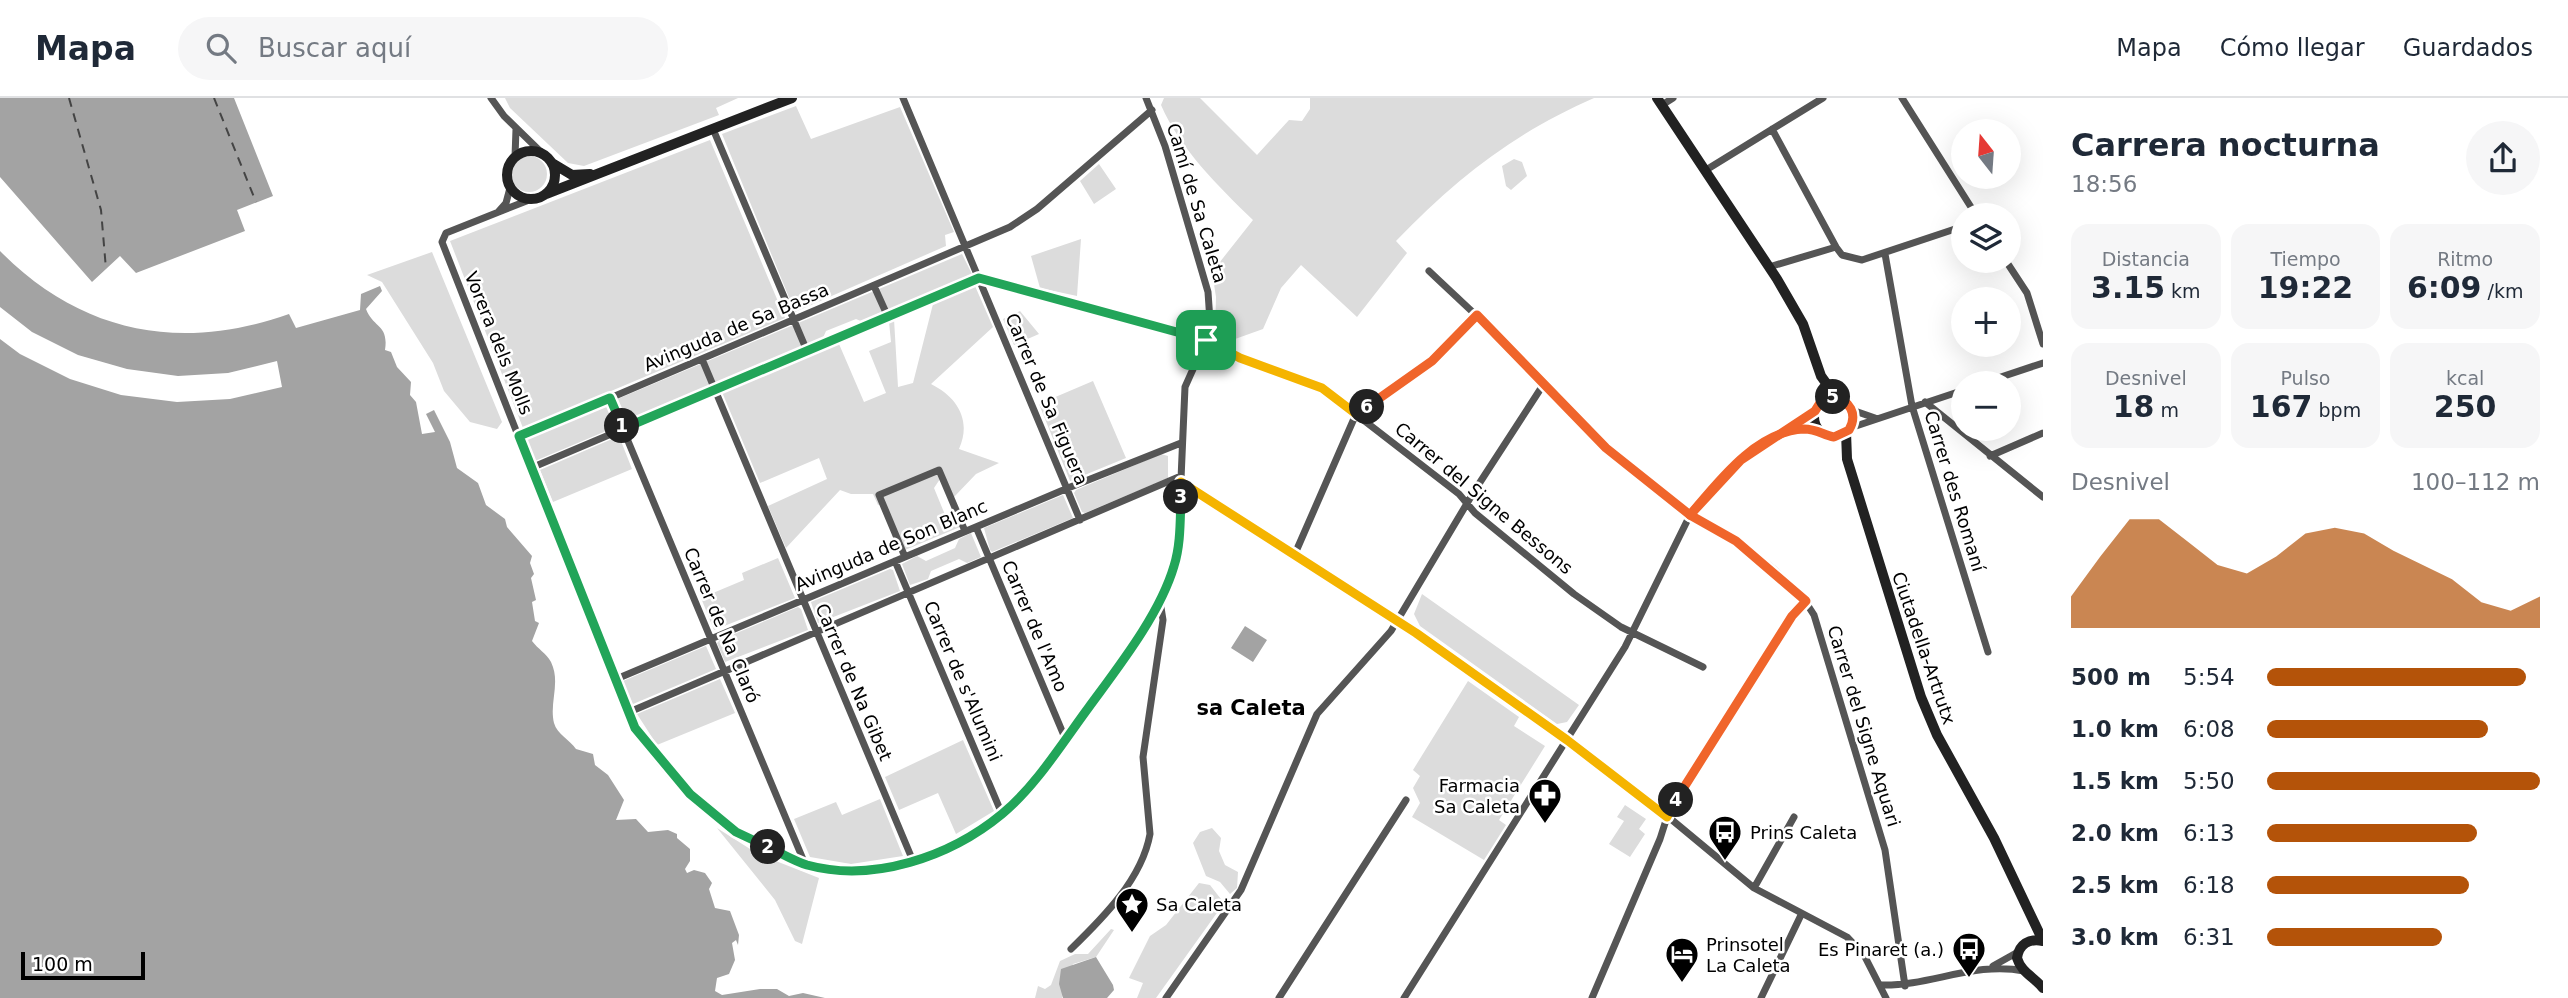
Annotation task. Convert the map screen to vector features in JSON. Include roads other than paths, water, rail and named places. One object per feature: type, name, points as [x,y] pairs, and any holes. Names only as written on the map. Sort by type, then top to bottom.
[{"type":"main road","points":[[597,174],[572,175],[543,154],[534,151],[515,157],[509,166],[510,188],[519,197],[529,200],[546,194],[792,98]]},
{"type":"main road","points":[[1659,102],[1769,267],[1803,324],[1821,376],[1836,397],[1847,402],[1852,410],[1847,459]]},
{"type":"main road","points":[[546,194],[554,176],[552,163]]},
{"type":"main road","points":[[1821,376],[1814,421],[1819,430],[1829,436],[1847,459]]},
{"type":"main road","points":[[1817,407],[1836,397]]},
{"type":"main road","points":[[1829,436],[1848,430]]},
{"type":"main road","name":"Ciutadella-Artrutx","points":[[1847,459],[1921,697],[1937,735],[1994,838],[2043,941]]},
{"type":"main road","points":[[2030,913],[2028,941],[2018,952],[2018,963],[2033,973],[2043,988]]},
{"type":"main road","points":[[2028,941],[2043,941]]},
{"type":"street","points":[[491,98],[516,129],[543,154]]},
{"type":"street","name":"Carrer de Sa Figuera","points":[[903,98],[1080,520]]},
{"type":"street","name":"Camí de Sa Caleta","points":[[1146,98],[1208,292],[1210,321],[1206,340],[1185,387],[1181,479]]},
{"type":"street","points":[[1659,102],[1673,98]]},
{"type":"street","points":[[1706,170],[1823,98]]},
{"type":"street","points":[[1902,98],[1968,203]]},
{"type":"street","name":"Avinguda de Sa Bassa","points":[[519,436],[1010,227],[1037,209],[1152,110]]},
{"type":"street","points":[[515,157],[516,129]]},
{"type":"street","points":[[713,129],[807,351]]},
{"type":"street","points":[[1772,129],[1842,255],[1854,260],[1885,254],[1951,231]]},
{"type":"street","points":[[496,214],[506,203],[510,188]]},
{"type":"street","name":"Vorera dels Molls","points":[[529,200],[446,233],[442,242],[627,713],[677,781],[690,794],[736,832],[806,864],[838,871],[870,870],[913,861],[942,850],[1002,814],[1065,738],[1116,670],[1160,601],[1178,548],[1181,479]]},
{"type":"street","points":[[1769,267],[1836,247]]},
{"type":"street","name":"Carrer des Romaní","points":[[1885,254],[1912,406],[1988,652]]},
{"type":"street","name":"Carrer del Signe Aquari","points":[[1429,271],[1545,382],[1606,448],[1690,515],[1736,541],[1806,601],[1814,615],[1885,850],[1905,986]]},
{"type":"street","points":[[2014,273],[2027,293],[2043,344]]},
{"type":"street","points":[[531,468],[979,278]]},
{"type":"street","name":"Carrer del Signe Bessons","points":[[979,278],[1206,340],[1240,358],[1322,388],[1459,494],[1467,504],[1574,594],[1633,633],[1703,667]]},
{"type":"street","points":[[874,286],[888,317]]},
{"type":"street","points":[[1294,556],[1356,414],[1432,361],[1477,315]]},
{"type":"street","name":"Carrer de Na Gibet","points":[[702,359],[913,861]]},
{"type":"street","points":[[2019,371],[2043,363]]},
{"type":"street","points":[[1166,998],[1241,890],[1317,714],[1398,621],[1467,504],[1545,382]]},
{"type":"street","points":[[1848,430],[1951,394]]},
{"type":"street","name":"Carrer de Na Claró","points":[[610,398],[806,864]]},
{"type":"street","points":[[1925,402],[2043,498]]},
{"type":"street","points":[[1404,998],[1633,633],[1690,515],[1741,460],[1817,407]]},
{"type":"street","points":[[1852,410],[1876,418]]},
{"type":"street","points":[[1783,432],[1819,430]]},
{"type":"street","points":[[1990,456],[2043,433]]},
{"type":"street","name":"Avinguda de Son Blanc","points":[[614,680],[965,531],[1181,443]]},
{"type":"street","points":[[905,557],[879,495],[939,470],[965,531]]},
{"type":"street","points":[[627,713],[1181,479],[1294,556],[1398,621],[1567,740],[1754,888],[1847,937],[1864,955],[1882,985],[1886,998]]},
{"type":"street","name":"Carrer de l'Amo","points":[[976,527],[1065,738]]},
{"type":"street","name":"Carrer de s'Alumini","points":[[895,561],[1002,814]]},
{"type":"street","points":[[1071,949],[1112,905],[1147,848],[1150,834],[1143,757],[1163,620],[1160,601]]},
{"type":"street","points":[[1592,998],[1667,817],[1792,616],[1806,601]]},
{"type":"street","points":[[1279,998],[1406,800]]},
{"type":"street","points":[[1754,888],[1794,817]]},
{"type":"street","points":[[1761,998],[1801,915]]},
{"type":"street","points":[[1882,985],[1905,986],[1989,968],[2018,952]]},
{"type":"street","points":[[1989,968],[2033,973]]},
{"type":"place","name":"Farmacia Sa Caleta","points":[[1545,825]]},
{"type":"place","name":"Prins Caleta","points":[[1725,862]]},
{"type":"place","name":"Sa Caleta","points":[[1132,934]]},
{"type":"place","name":"Es Pinaret (a.)","points":[[1969,979]]},
{"type":"place","name":"Prinsotel La Caleta","points":[[1682,984]]},
{"type":"district","name":"sa Caleta","points":[[1251,708]]}]
